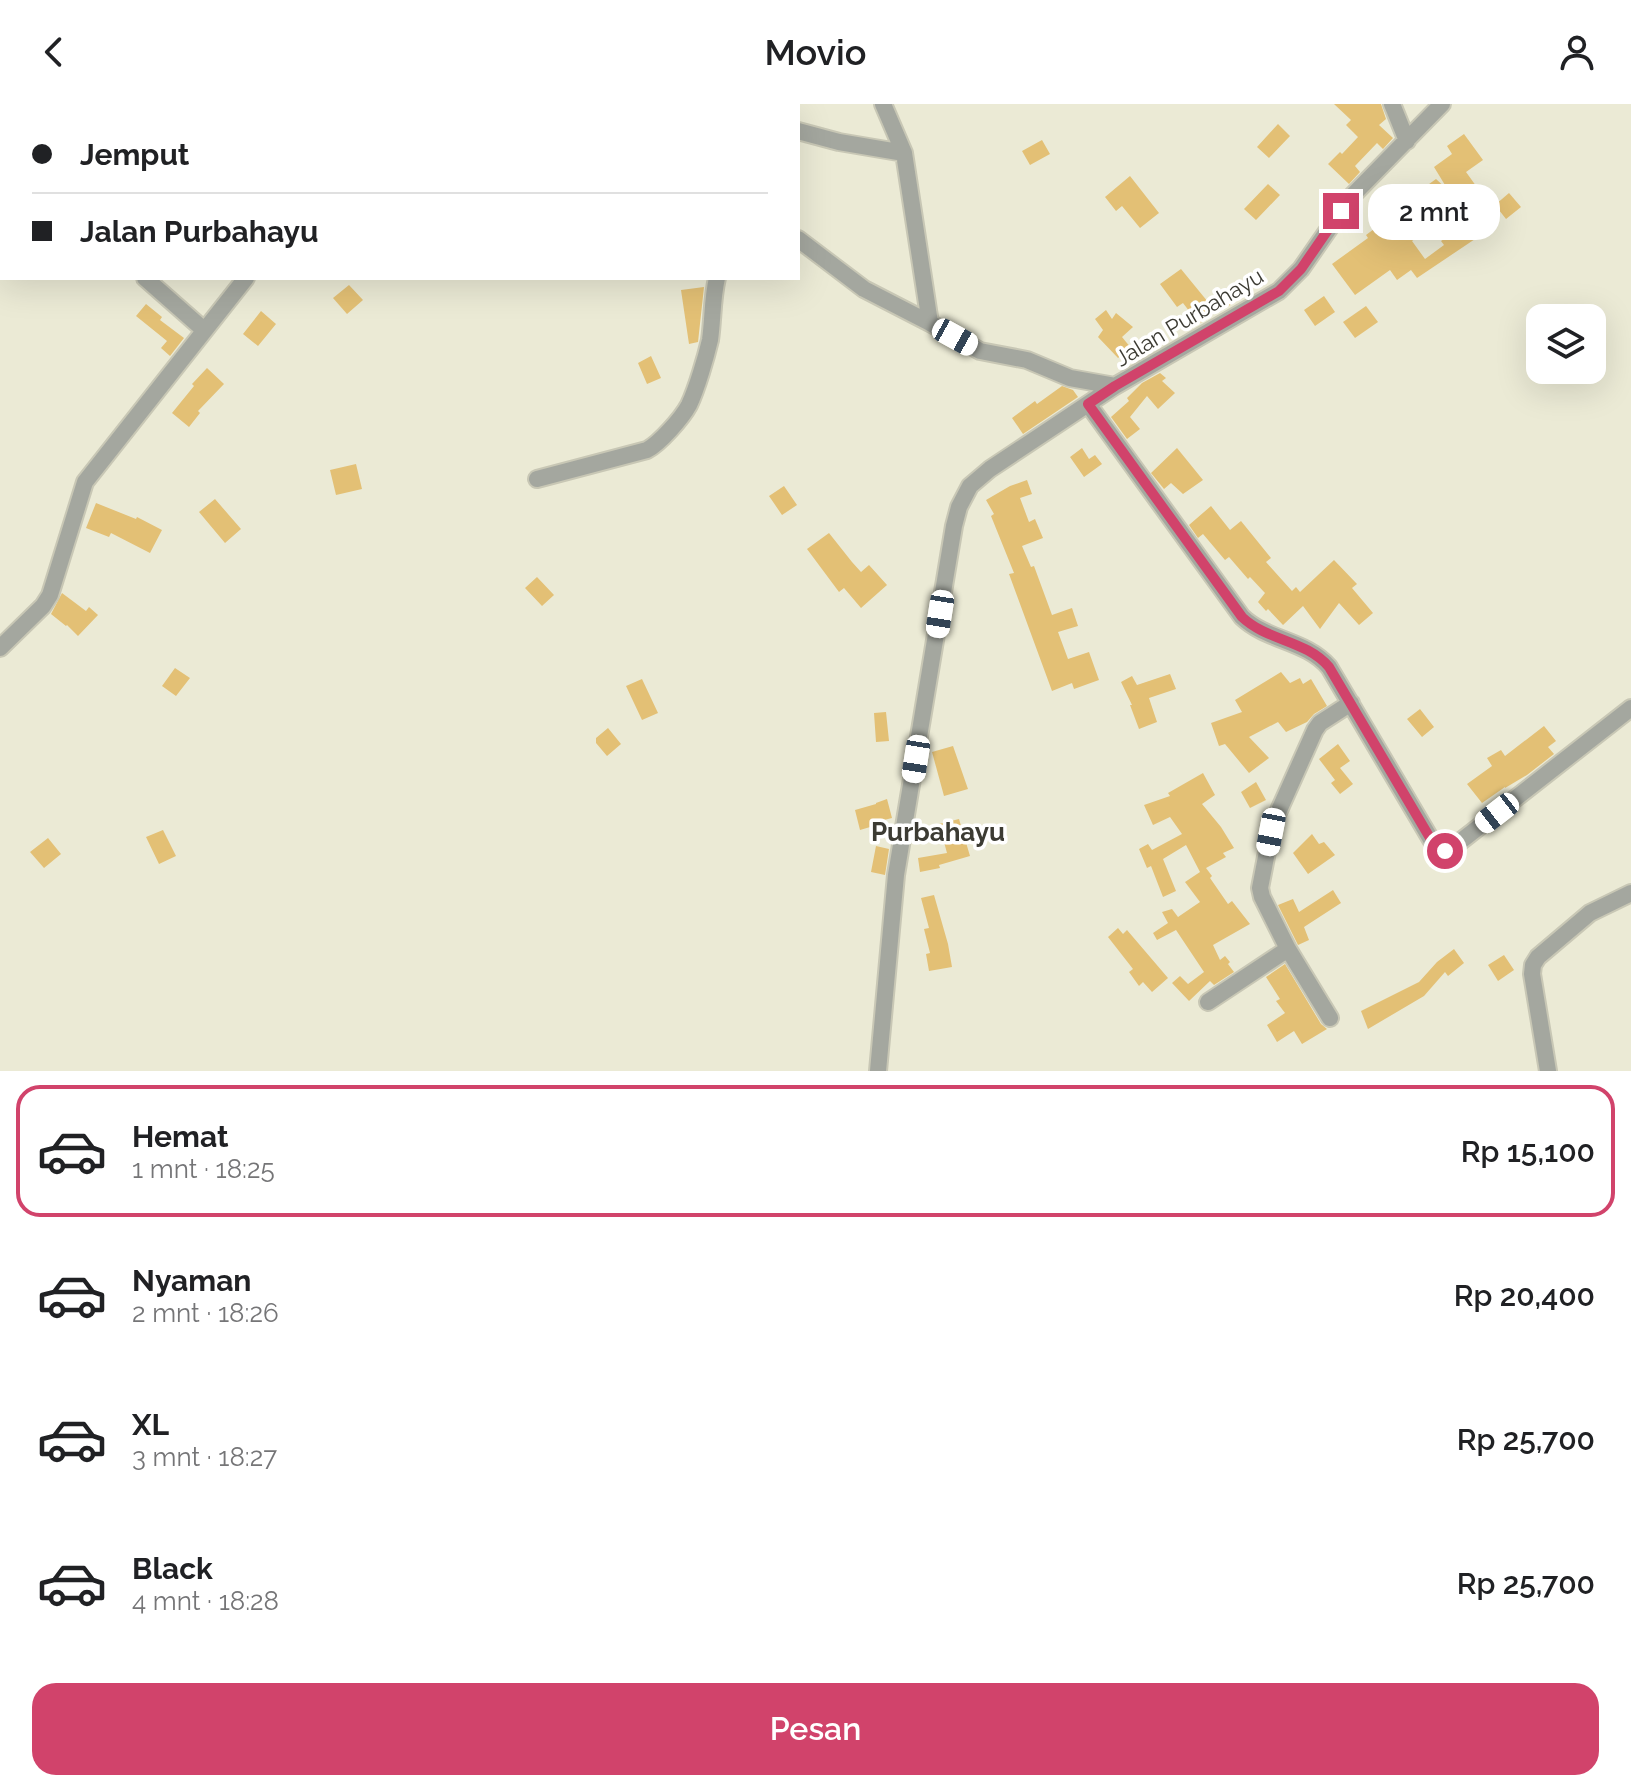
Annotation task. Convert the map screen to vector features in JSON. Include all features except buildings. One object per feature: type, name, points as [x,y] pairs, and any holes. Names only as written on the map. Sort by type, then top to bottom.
[{"type":"street","points":[[883,104],[904,153],[930,323]]},
{"type":"street","points":[[1392,104],[1407,141]]},
{"type":"street","name":"Jalan Purbahayu","points":[[878,1071],[896,875],[951,542],[959,507],[970,486],[990,469],[1115,386],[1279,291],[1301,269],[1351,197],[1442,104]]},
{"type":"street","points":[[800,132],[904,153]]},
{"type":"street","points":[[800,241],[864,289],[980,351],[1027,360],[1070,378],[1115,386]]},
{"type":"street","points":[[147,280],[204,330]]},
{"type":"street","points":[[0,648],[43,606],[50,595],[85,482],[244,280]]},
{"type":"street","points":[[537,479],[647,450],[657,443],[684,413],[690,400],[709,342],[717,280]]},
{"type":"street","points":[[1088,404],[1242,617],[1261,631],[1310,650],[1329,667],[1438,849],[1445,851],[1452,848],[1631,708]]},
{"type":"street","points":[[1330,1018],[1288,949],[1261,893],[1260,883],[1272,826],[1315,730],[1320,723],[1351,703]]},
{"type":"street","points":[[1548,1071],[1533,965],[1538,957],[1590,913],[1631,893]]},
{"type":"street","points":[[1208,1002],[1288,949]]},
{"type":"district","name":"Purbahayu","points":[[938,832]]},
{"type":"route","points":[[1341,211],[1301,269],[1279,291],[1088,404],[1242,617],[1261,631],[1310,650],[1329,667],[1433,843],[1445,851]]}]
